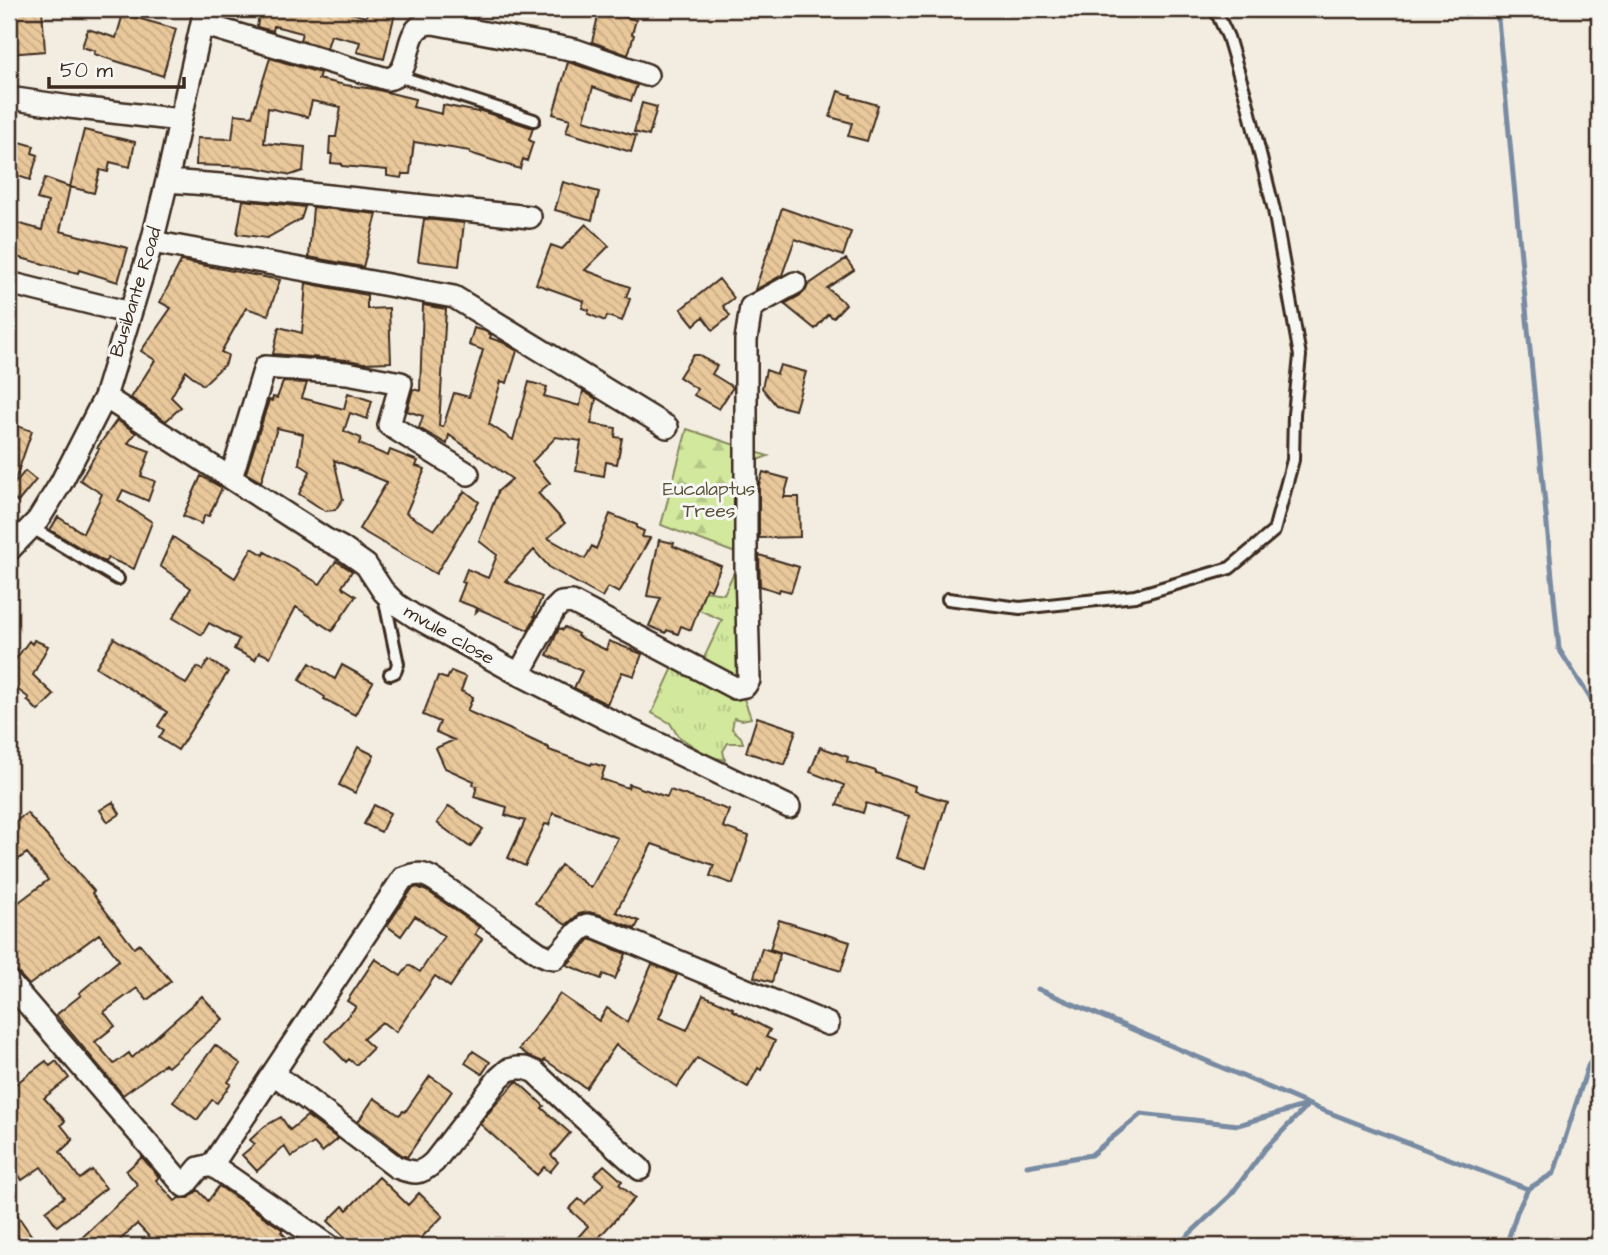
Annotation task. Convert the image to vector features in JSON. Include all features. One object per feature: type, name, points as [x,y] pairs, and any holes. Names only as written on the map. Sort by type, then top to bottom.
[{"type":"street","points":[[204,17],[367,75],[387,79],[398,76],[402,71],[415,32],[419,26],[426,23],[575,50],[647,75]]},
{"type":"street","name":"Busibante Road","points":[[9,550],[38,520],[61,483],[104,397],[152,242],[204,17]]},
{"type":"street","points":[[9,98],[180,120]]},
{"type":"street","points":[[167,181],[530,217]]},
{"type":"street","points":[[152,242],[454,297],[667,427]]},
{"type":"street","points":[[9,283],[130,313]]},
{"type":"street","points":[[519,674],[554,610],[561,603],[572,602],[734,688],[745,686],[749,680],[746,340],[751,307],[795,283]]},
{"type":"street","points":[[231,478],[265,368],[347,373],[401,383],[388,425],[468,474]]},
{"type":"street","name":"mvule close","points":[[104,397],[359,558],[372,572],[383,591],[402,609],[603,717],[789,807]]},
{"type":"street","points":[[9,982],[184,1186],[199,1168],[212,1165],[403,878],[414,873],[425,874],[548,957],[555,958],[587,925],[596,927],[828,1024]]},
{"type":"street","points":[[274,1074],[396,1167],[418,1173],[434,1162],[499,1078],[508,1070],[525,1068],[535,1072],[640,1169]]},
{"type":"street","points":[[212,1165],[329,1246]]},
{"type":"lane","points":[[948,599],[1020,608],[1135,596],[1230,568],[1274,531],[1293,460],[1300,356],[1274,210],[1240,75],[1228,37],[1215,9]]},
{"type":"lane","points":[[398,76],[534,120]]},
{"type":"lane","points":[[38,520],[39,532],[118,579]]},
{"type":"lane","points":[[383,591],[398,664],[395,672],[390,674]]},
{"type":"green space","name":"Eucalaptus Trees","points":[[687,429],[768,456],[757,460],[753,466],[746,557],[661,525]]},
{"type":"green space","points":[[735,570],[738,572],[739,682],[702,662],[722,620],[699,610],[704,591],[724,594]]},
{"type":"green space","points":[[676,661],[743,696],[751,718],[734,718],[732,729],[741,737],[743,743],[728,743],[723,751],[725,760],[708,756],[678,736],[670,723],[652,713]]},
{"type":"building","points":[[9,9],[42,9],[45,51],[9,54]]},
{"type":"building","points":[[260,9],[336,9],[366,17],[368,9],[396,9],[384,59],[357,52],[360,42],[331,35],[327,48],[300,40],[302,33],[274,26],[273,31],[257,27]]},
{"type":"building","points":[[599,12],[636,20],[628,55],[592,42]]},
{"type":"building","points":[[123,14],[176,29],[163,76],[94,54],[95,51],[82,47],[88,29],[116,38]]},
{"type":"building","points":[[270,58],[320,73],[318,79],[415,99],[413,107],[442,114],[443,105],[478,110],[533,128],[529,140],[533,142],[527,161],[523,159],[520,169],[470,151],[414,142],[410,174],[402,174],[401,178],[387,176],[387,170],[331,163],[330,137],[336,137],[341,107],[312,101],[308,117],[268,108],[264,143],[305,147],[303,171],[291,175],[254,167],[196,165],[197,138],[232,139],[235,114],[252,116]]},
{"type":"building","points":[[568,62],[637,85],[631,101],[593,87],[584,120],[636,136],[631,152],[566,132],[570,119],[553,114]]},
{"type":"building","points":[[838,91],[878,105],[867,141],[848,136],[852,123],[830,117]]},
{"type":"building","points":[[642,103],[657,107],[649,136],[634,132]]},
{"type":"building","points":[[84,130],[135,142],[130,167],[110,162],[108,172],[100,170],[94,193],[70,187]]},
{"type":"building","points":[[20,142],[34,146],[32,153],[38,155],[30,180],[9,173],[9,146],[18,149]]},
{"type":"building","points":[[45,178],[70,187],[60,231],[128,248],[118,282],[79,270],[78,273],[9,255],[9,237],[13,222],[42,230],[48,202],[37,199]]},
{"type":"building","points":[[563,182],[599,192],[592,220],[555,210]]},
{"type":"building","points":[[243,200],[305,207],[301,219],[267,238],[237,234]]},
{"type":"building","points":[[313,207],[377,214],[363,267],[309,257]]},
{"type":"building","points":[[782,208],[851,232],[843,256],[795,239],[782,275],[755,290]]},
{"type":"building","points":[[424,219],[464,223],[459,266],[418,261]]},
{"type":"building","points":[[586,224],[609,246],[585,270],[630,287],[626,297],[630,299],[622,321],[607,316],[605,321],[588,314],[589,310],[582,308],[584,301],[536,284],[551,245],[562,249]]},
{"type":"building","points":[[846,259],[854,270],[827,288],[846,304],[833,318],[828,314],[815,329],[784,304],[801,295],[808,285]]},
{"type":"building","points":[[181,261],[280,280],[268,315],[246,308],[221,352],[228,355],[226,363],[203,385],[186,371],[171,397],[181,407],[166,421],[131,398],[155,360],[141,351],[171,308],[160,302]]},
{"type":"building","points":[[719,279],[734,298],[723,306],[730,316],[713,330],[703,317],[694,325],[681,309]]},
{"type":"building","points":[[306,283],[367,295],[367,309],[389,308],[391,362],[363,363],[273,354],[279,327],[302,333]]},
{"type":"building","points":[[423,305],[446,309],[439,426],[443,427],[454,393],[469,397],[483,350],[469,345],[474,328],[485,331],[491,335],[490,338],[517,351],[507,383],[501,381],[489,424],[513,440],[529,382],[547,387],[544,396],[580,406],[583,391],[596,399],[591,424],[616,428],[615,437],[622,438],[617,464],[606,462],[604,476],[576,471],[581,441],[556,437],[532,462],[550,483],[538,493],[565,523],[548,538],[585,559],[592,546],[596,549],[610,514],[637,525],[637,528],[644,531],[642,537],[650,538],[619,593],[608,587],[602,597],[550,568],[534,550],[505,581],[542,597],[528,630],[479,609],[476,612],[477,608],[458,601],[467,569],[488,578],[497,555],[479,541],[498,491],[512,479],[449,435],[447,444],[419,428],[423,416],[407,411],[413,389],[420,391]]},
{"type":"building","points":[[693,355],[699,355],[717,366],[712,374],[733,387],[719,409],[694,395],[697,389],[679,377]]},
{"type":"building","points":[[780,365],[806,372],[795,410],[776,405],[762,388],[766,370],[777,374]]},
{"type":"building","points":[[283,382],[307,383],[302,398],[344,409],[348,393],[372,401],[367,419],[350,413],[344,431],[361,438],[359,444],[388,456],[390,450],[418,461],[416,466],[425,469],[406,513],[434,530],[465,491],[479,502],[436,574],[359,529],[387,482],[334,460],[343,499],[335,510],[325,511],[299,494],[310,471],[299,464],[303,434],[277,428],[261,482],[246,473],[269,400],[277,398]]},
{"type":"building","points":[[117,420],[136,433],[128,443],[150,451],[141,476],[155,481],[148,501],[123,490],[118,500],[152,522],[134,569],[108,558],[105,562],[50,530],[58,517],[83,533],[102,494],[80,480],[99,449],[97,448]]},
{"type":"building","points":[[9,423],[32,431],[13,486],[25,471],[36,480],[18,502],[9,495]]},
{"type":"building","points":[[763,472],[789,479],[784,497],[799,497],[800,537],[759,538],[759,485]]},
{"type":"building","points":[[201,476],[222,488],[209,516],[205,515],[201,524],[183,516]]},
{"type":"building","points":[[173,537],[235,578],[252,548],[264,555],[265,552],[320,584],[336,561],[352,571],[342,587],[356,596],[332,631],[296,607],[270,657],[259,652],[255,660],[234,649],[239,639],[209,623],[202,635],[173,618],[191,588],[160,566]]},
{"type":"building","points":[[659,540],[674,543],[673,546],[721,566],[711,590],[706,588],[691,630],[681,626],[678,634],[667,630],[666,633],[649,626],[661,598],[647,596]]},
{"type":"building","points":[[759,555],[799,567],[791,592],[780,589],[779,592],[760,586]]},
{"type":"building","points":[[565,627],[606,650],[609,641],[642,654],[634,676],[622,672],[607,704],[574,688],[582,671],[547,655],[559,628],[563,630]]},
{"type":"building","points":[[114,638],[186,684],[197,667],[202,670],[209,660],[228,672],[178,750],[159,738],[164,730],[158,726],[167,712],[96,667]]},
{"type":"building","points":[[34,640],[48,646],[33,675],[54,695],[38,711],[27,700],[29,698],[9,683],[9,668],[29,641],[32,644]]},
{"type":"building","points":[[310,663],[335,679],[342,665],[373,682],[355,715],[324,699],[325,697],[299,680]]},
{"type":"building","points":[[451,671],[466,677],[461,691],[473,697],[467,711],[549,750],[591,765],[592,763],[605,767],[601,779],[628,788],[629,784],[667,797],[670,790],[729,810],[723,827],[749,836],[733,884],[710,876],[714,865],[652,844],[616,912],[639,921],[635,929],[589,912],[579,914],[566,925],[535,903],[561,865],[591,888],[618,838],[553,813],[525,866],[508,858],[525,821],[505,815],[507,807],[474,797],[477,786],[473,785],[474,781],[445,768],[436,748],[454,740],[436,732],[440,722],[423,715],[438,676],[447,679]]},
{"type":"building","points":[[757,717],[796,730],[785,765],[746,752]]},
{"type":"building","points":[[358,747],[374,755],[355,793],[339,785]]},
{"type":"building","points":[[820,747],[848,757],[847,762],[915,786],[914,791],[947,801],[926,868],[896,858],[909,816],[866,803],[863,813],[837,805],[844,785],[810,772]]},
{"type":"building","points":[[113,802],[120,814],[108,822],[100,810]]},
{"type":"building","points":[[374,805],[390,813],[381,832],[364,824]]},
{"type":"building","points":[[449,806],[483,829],[470,847],[437,823]]},
{"type":"building","points":[[27,813],[94,891],[92,893],[134,948],[140,944],[171,981],[147,1000],[137,988],[104,1012],[115,1026],[95,1042],[114,1064],[129,1053],[132,1058],[202,996],[223,1019],[168,1067],[165,1064],[123,1095],[56,1015],[119,960],[99,934],[29,985],[18,973],[9,969],[9,890],[19,902],[48,880],[27,853],[9,866],[9,826]]},
{"type":"building","points":[[417,887],[429,892],[479,927],[475,934],[482,939],[450,987],[435,976],[396,1032],[382,1022],[363,1039],[373,1048],[356,1065],[349,1059],[346,1062],[325,1041],[356,1007],[347,1001],[375,959],[401,976],[409,965],[420,972],[444,936],[415,916],[401,936],[387,926],[412,889]]},
{"type":"building","points":[[779,920],[850,942],[841,971],[770,949]]},
{"type":"building","points":[[590,939],[626,954],[615,979],[603,974],[601,979],[567,965]]},
{"type":"building","points":[[762,948],[780,954],[772,982],[754,977]]},
{"type":"building","points":[[652,964],[677,975],[659,1018],[687,1030],[703,995],[733,1008],[732,1010],[770,1030],[766,1037],[775,1041],[761,1070],[758,1068],[748,1087],[697,1058],[677,1087],[616,1045],[586,1088],[545,1060],[543,1062],[519,1049],[560,994],[599,1021],[607,1008],[627,1022]]},
{"type":"building","points":[[215,1045],[241,1064],[217,1103],[212,1100],[197,1120],[173,1102]]},
{"type":"building","points":[[473,1051],[490,1062],[482,1074],[465,1063]]},
{"type":"building","points":[[46,1061],[50,1066],[56,1061],[69,1078],[44,1098],[65,1121],[61,1125],[73,1140],[60,1152],[80,1179],[92,1170],[106,1188],[57,1226],[46,1211],[64,1197],[41,1167],[22,1180],[9,1162],[9,1089]]},
{"type":"building","points":[[430,1076],[452,1091],[407,1157],[358,1122],[374,1098],[399,1115],[405,1112]]},
{"type":"building","points":[[517,1081],[570,1133],[551,1155],[558,1162],[550,1172],[544,1167],[537,1175],[480,1124]]},
{"type":"building","points":[[307,1116],[338,1139],[322,1152],[314,1143],[291,1157],[284,1146],[257,1171],[242,1155],[255,1144],[250,1140],[265,1126],[281,1117],[290,1130]]},
{"type":"building","points":[[142,1157],[159,1177],[156,1180],[175,1201],[189,1198],[198,1190],[208,1201],[219,1186],[283,1230],[281,1232],[295,1246],[158,1246],[137,1224],[114,1246],[73,1246],[138,1185],[126,1171]]},
{"type":"building","points":[[604,1165],[622,1181],[619,1184],[635,1198],[591,1246],[570,1246],[588,1226],[569,1209],[579,1199],[585,1204],[604,1184],[594,1175]]},
{"type":"building","points":[[379,1177],[408,1205],[419,1193],[443,1216],[413,1246],[354,1246],[328,1221],[343,1206],[347,1210]]},
{"type":"building","points":[[9,1203],[29,1232],[39,1246],[9,1246]]},
{"type":"waterway","points":[[1497,9],[1559,649],[1599,712]]},
{"type":"waterway","points":[[1038,989],[1317,1108],[1528,1189]]},
{"type":"waterway","points":[[1506,1246],[1528,1189],[1554,1173],[1588,1066],[1599,1049]]},
{"type":"waterway","points":[[1027,1166],[1091,1155],[1141,1114],[1238,1125],[1307,1105]]},
{"type":"waterway","points":[[1162,1246],[1183,1240],[1230,1196],[1266,1148],[1306,1107]]}]
